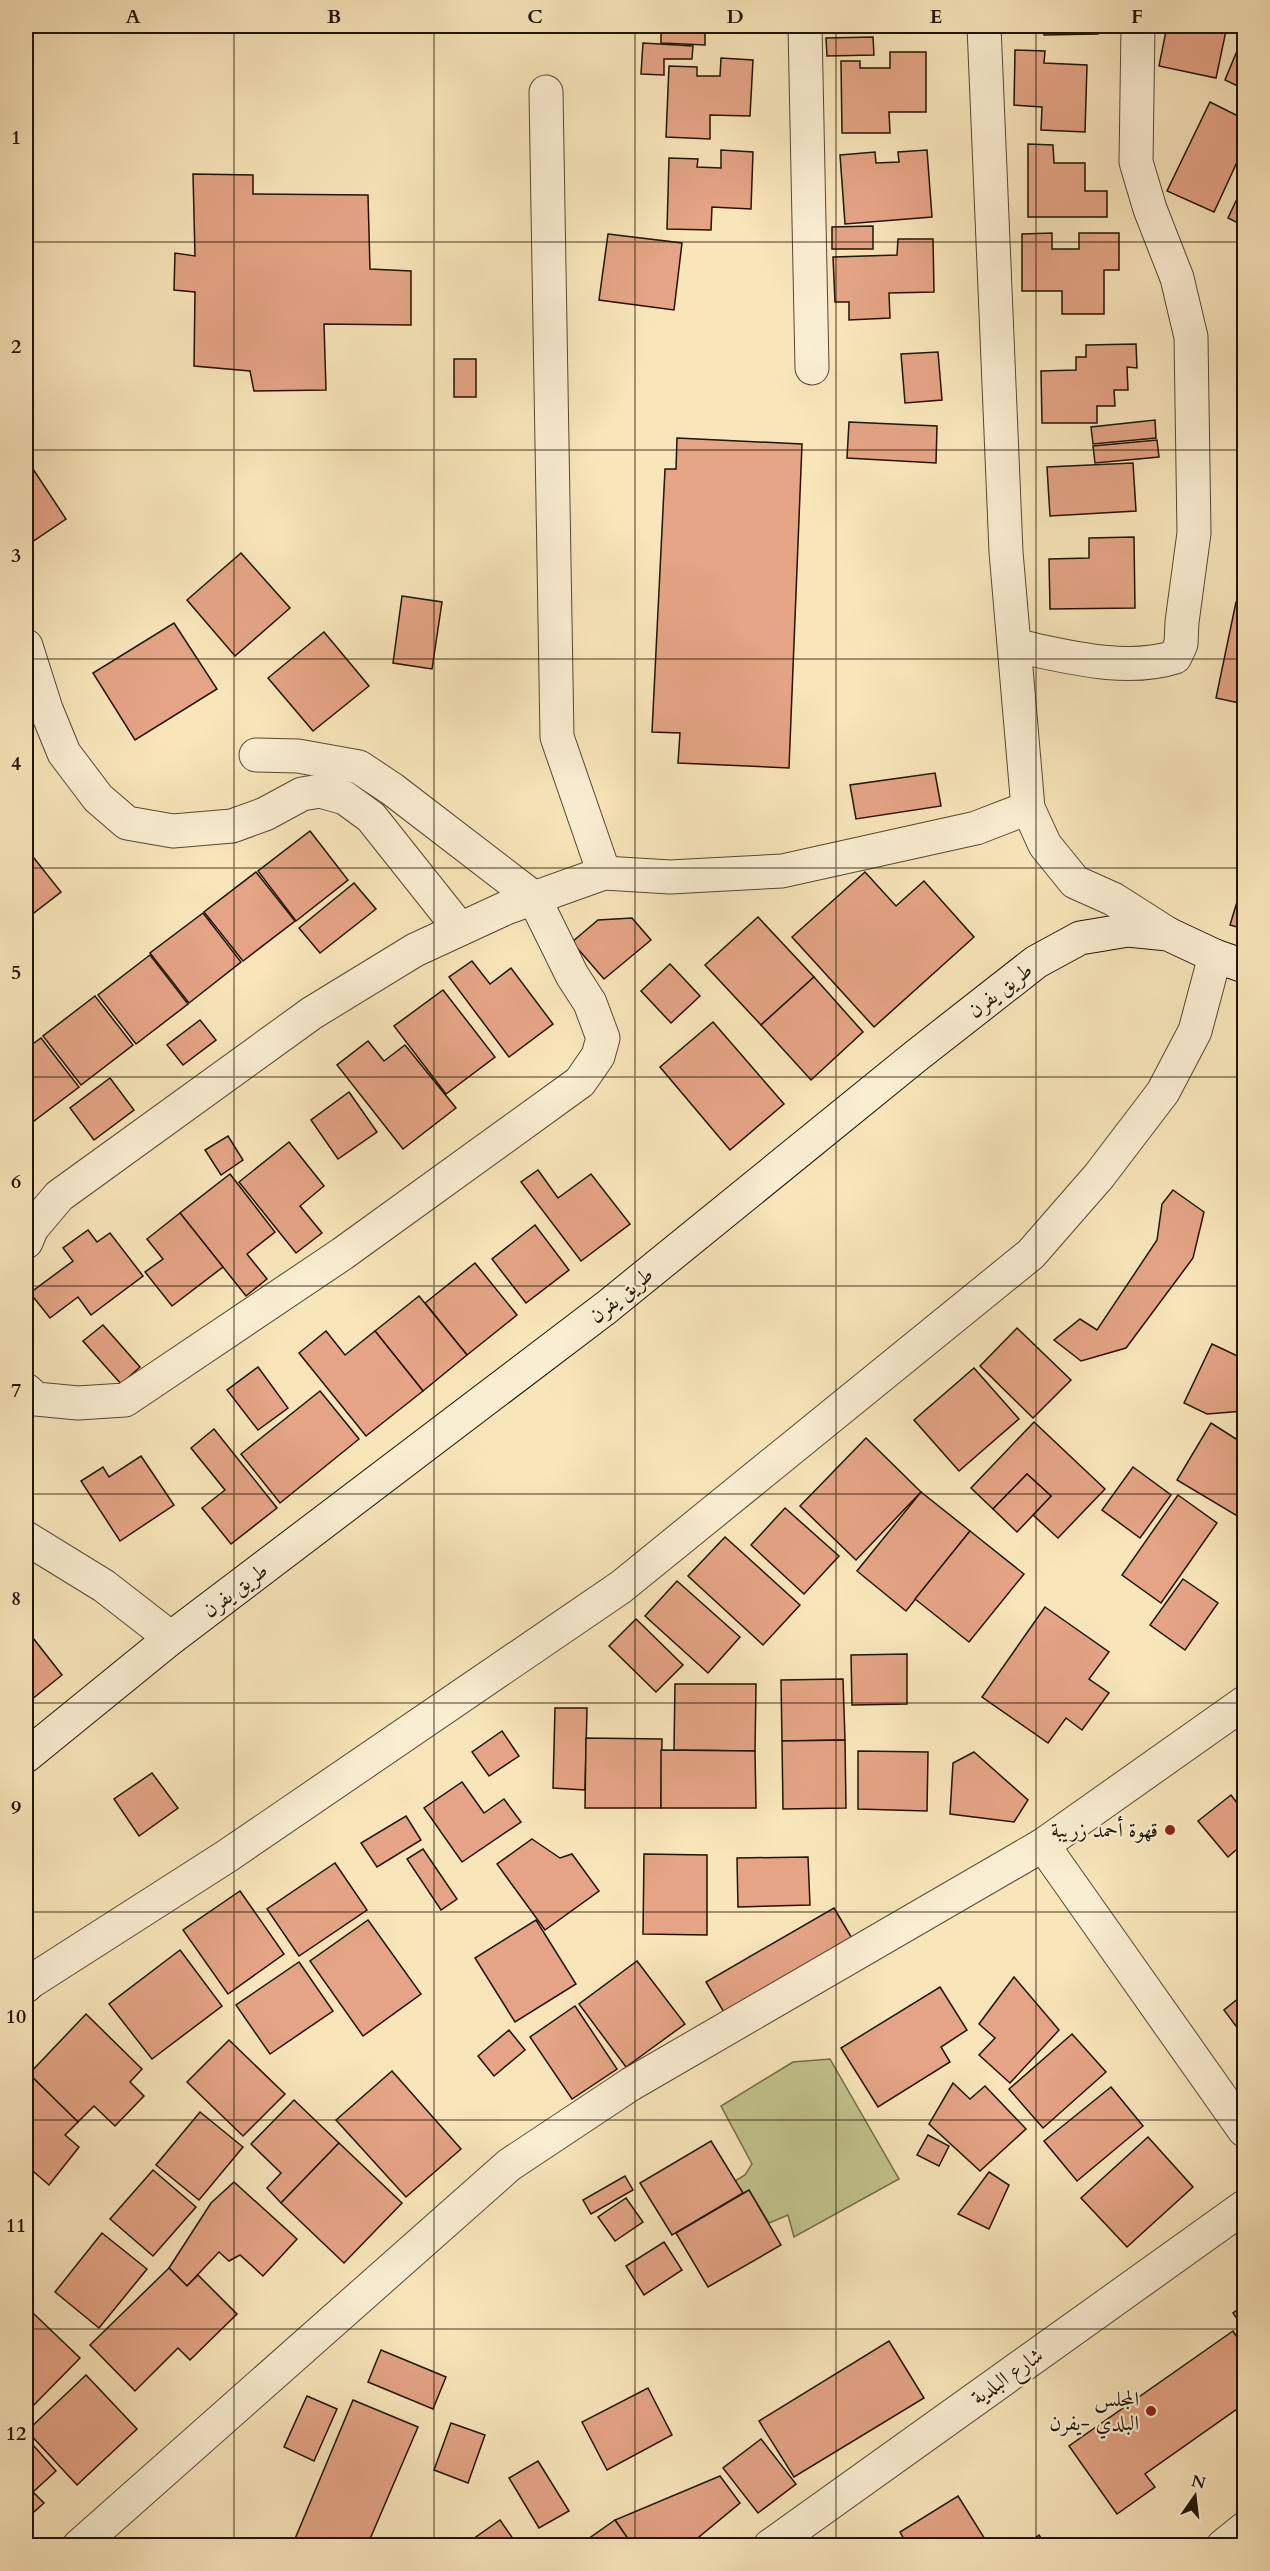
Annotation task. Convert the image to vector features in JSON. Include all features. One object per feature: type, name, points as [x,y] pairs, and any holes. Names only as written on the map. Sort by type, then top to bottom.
[{"type":"street","points":[[804,26],[812,368]]},
{"type":"street","points":[[984,26],[1005,518],[1028,808],[1045,845],[1075,882],[1113,898],[1168,934]]},
{"type":"street","points":[[1016,646],[1086,660],[1140,663],[1175,657],[1181,644],[1194,533],[1191,337],[1177,278],[1150,209],[1136,162],[1138,26]]},
{"type":"street","points":[[546,92],[557,737],[604,873]]},
{"type":"street","points":[[26,646],[46,710],[64,753],[98,798],[127,823],[173,831],[232,826],[265,814],[302,794],[320,791],[345,798],[371,817],[460,929]]},
{"type":"street","points":[[26,1389],[36,1399],[67,1402],[125,1400],[342,1254],[583,1080],[598,1056],[603,1038],[590,1003],[572,975],[534,898],[392,789],[359,767],[298,756],[256,755]]},
{"type":"street","points":[[26,1242],[32,1228],[59,1196],[312,1013],[415,950],[460,929],[534,898],[604,873],[670,877],[783,871],[976,828],[1028,808]]},
{"type":"street","name":"طريق يفرن","points":[[26,1756],[171,1638],[608,1307],[916,1056],[1036,962],[1080,938],[1128,930],[1168,934],[1230,961]]},
{"type":"street","points":[[26,1984],[227,1856],[621,1587],[1031,1254],[1099,1176],[1163,1092],[1230,961]]},
{"type":"street","points":[[26,1538],[104,1586],[171,1638]]},
{"type":"street","points":[[79,2546],[510,2165],[631,2084],[1043,1845],[1245,1703]]},
{"type":"street","points":[[1043,1845],[1245,2130]]},
{"type":"street","name":"شارع البلدية","points":[[770,2546],[1245,2207]]},
{"type":"street","points":[[1223,2546],[1245,2529]]},
{"type":"green space","points":[[830,2059],[899,2179],[794,2237],[788,2215],[769,2223],[749,2190],[743,2193],[735,2181],[745,2175],[752,2164],[721,2106],[793,2062]]},
{"type":"building","points":[[661,26],[705,26],[705,45],[661,43]]},
{"type":"building","points":[[839,26],[880,26],[880,33],[838,33]]},
{"type":"building","points":[[1043,26],[1098,26],[1098,34],[1044,35]]},
{"type":"building","points":[[1167,26],[1227,26],[1216,78],[1159,66]]},
{"type":"building","points":[[1244,34],[1244,89],[1225,80]]},
{"type":"building","points":[[873,37],[874,55],[827,56],[826,38]]},
{"type":"building","points":[[643,43],[693,46],[692,59],[664,59],[664,75],[641,74]]},
{"type":"building","points":[[1015,50],[1045,51],[1044,63],[1087,65],[1085,132],[1041,130],[1042,107],[1014,105]]},
{"type":"building","points":[[890,52],[926,52],[926,112],[889,112],[890,133],[842,133],[841,61],[860,61],[860,68],[890,68]]},
{"type":"building","points":[[721,58],[753,60],[750,116],[710,115],[710,139],[666,137],[669,66],[697,67],[697,76],[720,76]]},
{"type":"building","points":[[1210,102],[1244,119],[1244,147],[1214,212],[1167,191]]},
{"type":"building","points":[[1028,144],[1053,145],[1054,163],[1085,163],[1085,191],[1107,191],[1107,217],[1028,217]]},
{"type":"building","points":[[721,150],[753,152],[751,209],[712,207],[711,230],[667,229],[669,158],[698,159],[697,167],[721,168]]},
{"type":"building","points":[[927,150],[932,217],[845,224],[840,155],[875,152],[876,163],[899,162],[898,152]]},
{"type":"building","points":[[193,174],[253,175],[253,194],[368,195],[370,269],[411,271],[411,325],[324,324],[326,390],[254,391],[250,371],[194,366],[195,292],[174,290],[175,253],[195,256]]},
{"type":"building","points":[[1244,184],[1244,226],[1228,218]]},
{"type":"building","points":[[873,226],[873,249],[832,249],[832,227]]},
{"type":"building","points":[[1052,233],[1052,249],[1079,249],[1079,233],[1119,233],[1119,270],[1104,270],[1104,314],[1062,314],[1062,291],[1022,291],[1022,234]]},
{"type":"building","points":[[608,234],[682,243],[674,310],[599,300]]},
{"type":"building","points":[[898,239],[933,239],[934,292],[889,293],[890,318],[849,320],[849,302],[835,302],[833,257],[897,255]]},
{"type":"building","points":[[1136,344],[1137,368],[1127,367],[1128,390],[1114,390],[1115,406],[1097,406],[1097,423],[1042,423],[1041,371],[1076,370],[1076,357],[1086,357],[1086,345]]},
{"type":"building","points":[[938,352],[942,400],[905,403],[901,354]]},
{"type":"building","points":[[454,359],[476,359],[476,397],[454,397]]},
{"type":"building","points":[[1155,420],[1156,438],[1093,444],[1091,427]]},
{"type":"building","points":[[849,422],[937,426],[936,463],[847,458]]},
{"type":"building","points":[[677,438],[802,444],[789,768],[678,763],[680,733],[652,732],[665,469],[676,469]]},
{"type":"building","points":[[1157,440],[1159,457],[1095,463],[1093,446]]},
{"type":"building","points":[[1133,463],[1136,511],[1050,516],[1047,467]]},
{"type":"building","points":[[31,466],[66,519],[26,546],[26,470]]},
{"type":"building","points":[[1134,537],[1135,608],[1050,609],[1049,559],[1089,558],[1089,538]]},
{"type":"building","points":[[241,553],[290,608],[235,656],[187,600]]},
{"type":"building","points":[[402,596],[442,602],[432,669],[393,663]]},
{"type":"building","points":[[1236,602],[1244,603],[1244,704],[1216,698]]},
{"type":"building","points":[[174,623],[217,689],[135,740],[93,673]]},
{"type":"building","points":[[324,632],[369,686],[313,731],[268,678]]},
{"type":"building","points":[[935,773],[941,806],[856,819],[850,785]]},
{"type":"building","points":[[310,831],[348,880],[296,921],[258,871]]},
{"type":"building","points":[[26,848],[61,892],[26,919]]},
{"type":"building","points":[[256,872],[295,921],[243,961],[204,912]]},
{"type":"building","points":[[865,872],[896,906],[924,881],[974,937],[874,1027],[792,937]]},
{"type":"building","points":[[1244,879],[1244,929],[1230,925]]},
{"type":"building","points":[[354,883],[376,909],[320,953],[299,928]]},
{"type":"building","points":[[203,913],[241,962],[189,1003],[150,953]]},
{"type":"building","points":[[758,917],[814,977],[761,1025],[705,965]]},
{"type":"building","points":[[632,918],[651,940],[604,979],[572,942],[598,920]]},
{"type":"building","points":[[150,955],[188,1004],[136,1044],[98,995]]},
{"type":"building","points":[[472,961],[490,984],[511,968],[553,1024],[509,1057],[449,977]]},
{"type":"building","points":[[670,964],[700,996],[671,1023],[641,991]]},
{"type":"building","points":[[814,977],[863,1032],[811,1080],[761,1025]]},
{"type":"building","points":[[443,990],[495,1057],[446,1094],[394,1026]]},
{"type":"building","points":[[95,996],[133,1045],[81,1085],[43,1036]]},
{"type":"building","points":[[200,1020],[216,1040],[183,1065],[167,1045]]},
{"type":"building","points":[[713,1022],[784,1104],[730,1150],[660,1067]]},
{"type":"building","points":[[41,1038],[79,1087],[26,1127],[26,1049]]},
{"type":"building","points":[[368,1041],[384,1061],[405,1045],[456,1108],[403,1149],[337,1065]]},
{"type":"building","points":[[110,1078],[134,1110],[94,1140],[70,1108]]},
{"type":"building","points":[[349,1092],[377,1132],[338,1159],[311,1120]]},
{"type":"building","points":[[228,1136],[243,1160],[221,1175],[205,1150]]},
{"type":"building","points":[[289,1142],[324,1186],[300,1206],[322,1233],[296,1253],[239,1182]]},
{"type":"building","points":[[538,1170],[558,1198],[591,1174],[630,1224],[581,1261],[521,1182]]},
{"type":"building","points":[[230,1174],[275,1232],[247,1254],[267,1279],[246,1296],[180,1213]]},
{"type":"building","points":[[1173,1190],[1204,1212],[1193,1258],[1126,1348],[1081,1361],[1054,1340],[1080,1319],[1097,1330],[1157,1240],[1162,1204]]},
{"type":"building","points":[[180,1213],[223,1267],[172,1306],[145,1272],[163,1259],[147,1239]]},
{"type":"building","points":[[535,1225],[569,1270],[526,1303],[492,1259]]},
{"type":"building","points":[[88,1230],[97,1242],[110,1233],[143,1276],[91,1315],[78,1297],[50,1318],[30,1293],[73,1261],[63,1248]]},
{"type":"building","points":[[475,1263],[517,1315],[467,1355],[425,1303]]},
{"type":"building","points":[[419,1296],[467,1355],[423,1391],[375,1331]]},
{"type":"building","points":[[103,1325],[140,1367],[121,1384],[83,1341]]},
{"type":"building","points":[[1017,1328],[1071,1380],[1033,1418],[980,1366]]},
{"type":"building","points":[[326,1331],[345,1355],[375,1331],[423,1391],[366,1436],[299,1353]]},
{"type":"building","points":[[1212,1344],[1244,1359],[1244,1411],[1207,1414],[1184,1403]]},
{"type":"building","points":[[258,1367],[288,1408],[258,1430],[227,1390]]},
{"type":"building","points":[[974,1368],[1019,1419],[959,1471],[914,1420]]},
{"type":"building","points":[[320,1391],[359,1439],[280,1503],[241,1454]]},
{"type":"building","points":[[1034,1422],[1105,1489],[1058,1538],[1033,1515],[1051,1496],[1027,1474],[993,1509],[971,1488]]},
{"type":"building","points":[[1211,1423],[1244,1444],[1244,1520],[1177,1480]]},
{"type":"building","points":[[214,1429],[277,1508],[231,1544],[202,1508],[225,1490],[191,1448]]},
{"type":"building","points":[[866,1438],[921,1492],[856,1560],[800,1506]]},
{"type":"building","points":[[141,1456],[174,1505],[120,1541],[81,1481],[103,1467],[109,1477]]},
{"type":"building","points":[[1133,1467],[1171,1495],[1140,1538],[1102,1510]]},
{"type":"building","points":[[1027,1474],[1051,1496],[1017,1532],[993,1509]]},
{"type":"building","points":[[921,1492],[970,1531],[906,1611],[857,1571]]},
{"type":"building","points":[[1178,1495],[1217,1523],[1161,1603],[1122,1575]]},
{"type":"building","points":[[785,1508],[839,1556],[804,1594],[751,1545]]},
{"type":"building","points":[[970,1531],[1024,1574],[969,1642],[915,1599]]},
{"type":"building","points":[[725,1537],[800,1605],[763,1645],[688,1576]]},
{"type":"building","points":[[1183,1579],[1218,1603],[1185,1650],[1150,1625]]},
{"type":"building","points":[[677,1581],[740,1637],[708,1673],[645,1616]]},
{"type":"building","points":[[1045,1607],[1109,1652],[1089,1679],[1109,1693],[1082,1730],[1066,1718],[1048,1743],[982,1697]]},
{"type":"building","points":[[636,1619],[683,1665],[656,1692],[609,1646]]},
{"type":"building","points":[[26,1629],[62,1675],[26,1704]]},
{"type":"building","points":[[907,1654],[907,1704],[852,1705],[851,1655]]},
{"type":"building","points":[[843,1679],[845,1740],[782,1741],[781,1680]]},
{"type":"building","points":[[675,1684],[756,1684],[755,1751],[674,1750]]},
{"type":"building","points":[[555,1708],[587,1708],[585,1790],[553,1788]]},
{"type":"building","points":[[502,1731],[519,1756],[489,1776],[472,1752]]},
{"type":"building","points":[[586,1738],[662,1739],[661,1808],[585,1808]]},
{"type":"building","points":[[845,1740],[846,1808],[783,1809],[782,1741]]},
{"type":"building","points":[[661,1750],[755,1751],[756,1808],[661,1808]]},
{"type":"building","points":[[858,1751],[928,1752],[927,1811],[858,1809]]},
{"type":"building","points":[[974,1752],[1028,1800],[1014,1822],[950,1814],[953,1763]]},
{"type":"building","points":[[152,1773],[178,1808],[139,1836],[114,1799]]},
{"type":"building","points":[[462,1782],[484,1813],[504,1799],[521,1822],[462,1862],[424,1808]]},
{"type":"building","points":[[1231,1795],[1244,1812],[1244,1843],[1228,1857],[1198,1821]]},
{"type":"building","points":[[406,1816],[421,1840],[377,1867],[361,1843]]},
{"type":"building","points":[[532,1839],[560,1858],[572,1854],[599,1891],[545,1930],[497,1864]]},
{"type":"building","points":[[423,1849],[457,1899],[441,1910],[407,1859]]},
{"type":"building","points":[[644,1854],[707,1855],[707,1935],[643,1934]]},
{"type":"building","points":[[808,1857],[810,1905],[738,1907],[737,1858]]},
{"type":"building","points":[[335,1863],[367,1910],[299,1956],[267,1909]]},
{"type":"building","points":[[240,1891],[284,1954],[228,1994],[183,1930]]},
{"type":"building","points":[[834,1908],[853,1940],[725,2014],[706,1982]]},
{"type":"building","points":[[368,1920],[421,1994],[363,2036],[310,1961]]},
{"type":"building","points":[[536,1920],[576,1984],[515,2022],[475,1958]]},
{"type":"building","points":[[180,1950],[222,2006],[152,2059],[109,2004]]},
{"type":"building","points":[[637,1961],[685,2024],[626,2067],[579,2004]]},
{"type":"building","points":[[299,1962],[333,2011],[270,2054],[236,2005]]},
{"type":"building","points":[[1014,1977],[1059,2030],[1010,2083],[979,2055],[995,2038],[979,2024]]},
{"type":"building","points":[[940,1987],[967,2030],[941,2047],[950,2062],[878,2107],[841,2048]]},
{"type":"building","points":[[1244,1994],[1244,2037],[1224,2010]]},
{"type":"building","points":[[575,2006],[617,2069],[572,2099],[530,2037]]},
{"type":"building","points":[[86,2014],[142,2069],[130,2082],[144,2096],[115,2126],[94,2106],[78,2122],[29,2074]]},
{"type":"building","points":[[509,2030],[525,2050],[494,2076],[478,2056]]},
{"type":"building","points":[[1072,2034],[1106,2072],[1043,2128],[1009,2089]]},
{"type":"building","points":[[229,2040],[285,2094],[243,2136],[187,2082]]},
{"type":"building","points":[[26,2071],[78,2122],[65,2135],[79,2147],[49,2185],[34,2172],[26,2182]]},
{"type":"building","points":[[392,2071],[461,2149],[406,2197],[336,2120]]},
{"type":"building","points":[[953,2083],[970,2099],[985,2086],[1026,2129],[980,2171],[929,2124]]},
{"type":"building","points":[[1111,2087],[1143,2126],[1077,2181],[1044,2141]]},
{"type":"building","points":[[294,2100],[339,2143],[281,2203],[267,2188],[281,2173],[251,2144]]},
{"type":"building","points":[[200,2112],[243,2147],[199,2200],[156,2165]]},
{"type":"building","points":[[928,2135],[949,2146],[939,2166],[917,2155]]},
{"type":"building","points":[[1148,2137],[1193,2187],[1127,2247],[1081,2198]]},
{"type":"building","points":[[711,2141],[743,2193],[672,2235],[640,2183]]},
{"type":"building","points":[[339,2143],[402,2203],[344,2263],[281,2203]]},
{"type":"building","points":[[153,2170],[196,2207],[153,2256],[110,2219]]},
{"type":"building","points":[[989,2172],[1009,2185],[989,2229],[958,2214]]},
{"type":"building","points":[[625,2176],[633,2190],[591,2214],[583,2200]]},
{"type":"building","points":[[234,2182],[297,2239],[263,2276],[240,2255],[229,2261],[219,2252],[187,2286],[169,2268],[211,2203]]},
{"type":"building","points":[[749,2190],[781,2245],[708,2287],[676,2233]]},
{"type":"building","points":[[626,2198],[643,2222],[615,2241],[598,2217]]},
{"type":"building","points":[[102,2233],[147,2269],[99,2328],[55,2292]]},
{"type":"building","points":[[664,2242],[682,2270],[644,2295],[626,2266]]},
{"type":"building","points":[[169,2268],[187,2286],[198,2275],[237,2314],[190,2360],[178,2348],[135,2391],[90,2345]]},
{"type":"building","points":[[1244,2305],[1244,2329],[1233,2313]]},
{"type":"building","points":[[34,2314],[80,2358],[31,2408],[26,2403],[26,2322]]},
{"type":"building","points":[[1233,2331],[1244,2348],[1244,2404],[1145,2474],[1155,2487],[1117,2514],[1069,2446]]},
{"type":"building","points":[[889,2341],[924,2398],[794,2477],[759,2421]]},
{"type":"building","points":[[381,2350],[446,2377],[433,2409],[368,2382]]},
{"type":"building","points":[[86,2375],[137,2429],[77,2485],[27,2431]]},
{"type":"building","points":[[648,2388],[672,2435],[607,2470],[582,2422]]},
{"type":"building","points":[[307,2396],[337,2409],[314,2461],[284,2447]]},
{"type":"building","points":[[353,2400],[418,2427],[367,2546],[292,2546]]},
{"type":"building","points":[[451,2423],[485,2435],[468,2483],[434,2470]]},
{"type":"building","points":[[26,2437],[56,2471],[33,2492],[44,2503],[26,2519]]},
{"type":"building","points":[[761,2439],[796,2484],[758,2513],[723,2468]]},
{"type":"building","points":[[538,2461],[569,2511],[539,2528],[509,2478]]},
{"type":"building","points":[[720,2476],[740,2503],[688,2546],[633,2546],[615,2520]]},
{"type":"building","points":[[958,2496],[988,2544],[908,2546],[900,2532]]},
{"type":"building","points":[[500,2520],[518,2546],[463,2546]]},
{"type":"building","points":[[615,2520],[633,2546],[578,2546]]},
{"type":"building","points":[[1039,2535],[1046,2546],[1025,2546]]},
{"type":"building","points":[[149,2539],[167,2546],[146,2546]]},
{"type":"place","name":"قهوة أحمد زريبة","points":[[1170,1830]]},
{"type":"place","name":"المجلس البلدي -يفرن","points":[[1151,2411]]}]
